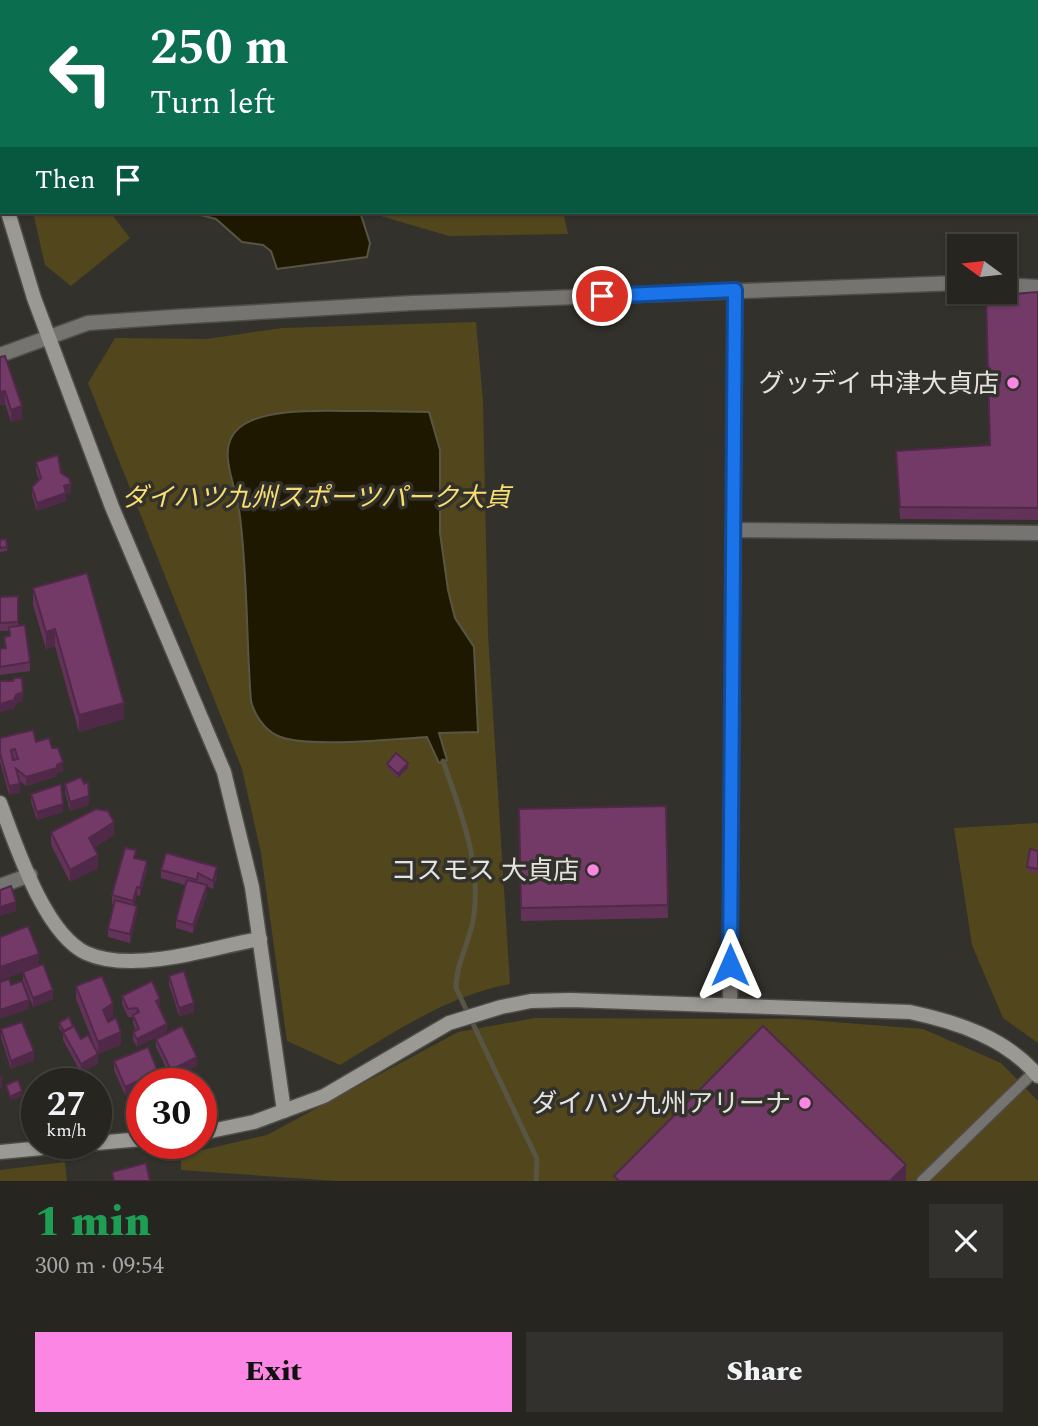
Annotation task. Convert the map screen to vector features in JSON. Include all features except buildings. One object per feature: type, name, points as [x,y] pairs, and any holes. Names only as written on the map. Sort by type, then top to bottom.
[{"type":"street","points":[[9,214],[34,298],[113,507],[224,772],[242,834],[284,1111]]},
{"type":"street","points":[[0,355],[88,323],[412,303],[947,283]]},
{"type":"street","points":[[1017,286],[1038,287]]},
{"type":"street","points":[[730,1005],[735,290]]},
{"type":"street","points":[[734,530],[1038,533]]},
{"type":"street","points":[[0,803],[30,875],[68,940],[86,953],[104,959],[157,960],[260,939]]},
{"type":"street","points":[[0,886],[30,875]]},
{"type":"street","points":[[217,1130],[254,1122],[324,1096],[449,1023],[531,1001],[570,1000],[910,1012],[943,1019],[998,1042],[1036,1074]]},
{"type":"street","points":[[0,1152],[21,1150]]},
{"type":"lane","points":[[922,1181],[1036,1074]]},
{"type":"green space","points":[[33,214],[112,214],[130,238],[71,286],[45,265]]},
{"type":"green space","points":[[374,214],[563,214],[568,234],[449,236]]},
{"type":"green space","name":"ダイハツ九州スポーツパーク大貞","points":[[476,322],[483,402],[488,634],[510,984],[443,1006],[340,1065],[287,1041],[261,853],[242,769],[88,383],[115,338],[207,339],[282,328]]},
{"type":"green space","points":[[1038,823],[1038,1043],[1003,1018],[972,945],[954,828]]},
{"type":"green space","name":"ダイハツ九州アリーナ","points":[[535,1018],[796,1019],[923,1029],[1001,1063],[1038,1101],[1038,1181],[337,1181],[181,1170],[181,1159],[217,1159],[217,1147],[267,1135],[458,1032]]},
{"type":"green space","points":[[65,1162],[67,1181],[0,1181],[0,1170]]},
{"type":"shaded area","points":[[197,214],[361,214],[370,243],[367,257],[277,269],[271,251],[263,245],[242,242],[216,219]]},
{"type":"shaded area","points":[[301,411],[429,412],[440,450],[440,533],[455,618],[474,647],[478,732],[439,733],[447,760],[439,763],[427,737],[306,742],[276,735],[260,721],[251,701],[242,533],[228,456],[232,436],[239,428],[266,416]]},
{"type":"waterway","points":[[443,761],[467,836],[474,875],[474,915],[458,969],[456,988],[537,1159],[536,1181]]},
{"type":"place","name":"グッデイ 中津大貞店","points":[[1013,383]]},
{"type":"place","name":"コスモス 大貞店","points":[[593,870]]},
{"type":"place","name":"ダイハツ九州アリーナ","points":[[805,1103]]},
{"type":"route","points":[[602,296],[735,290],[730,965]]}]
